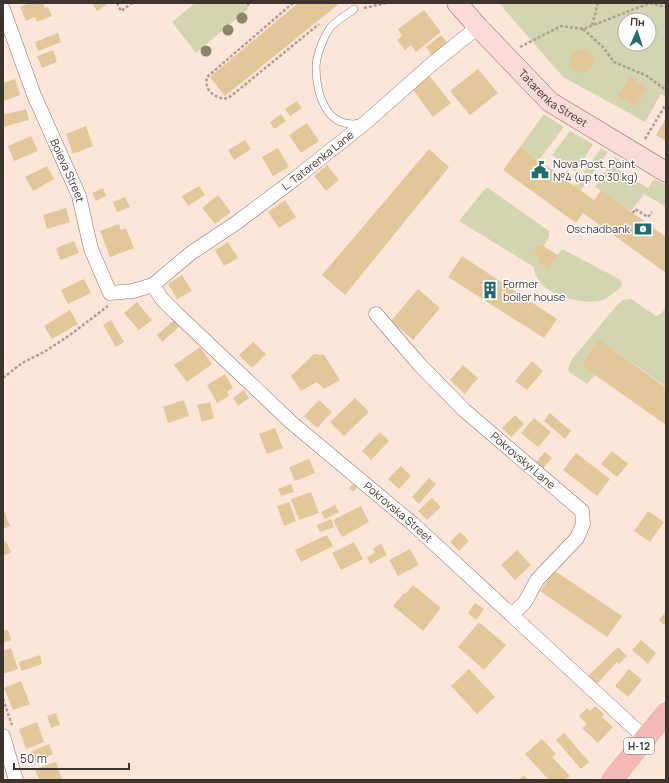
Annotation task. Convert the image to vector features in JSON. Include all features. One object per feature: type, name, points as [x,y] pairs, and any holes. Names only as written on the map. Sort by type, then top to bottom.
[{"type":"main road","name":"Tatarenka Street","points":[[457,3],[550,102],[666,172]]},
{"type":"main road","name":"Н-12","points":[[612,780],[666,713]]},
{"type":"street","name":"Boieva Street","points":[[3,9],[34,95],[79,196],[91,249],[110,293]]},
{"type":"street","name":"L. Tatarenka Lane","points":[[152,285],[191,253],[236,223],[365,123],[433,63],[478,27]]},
{"type":"street","points":[[110,293],[133,291],[152,285]]},
{"type":"street","name":"Pokrovska Street","points":[[152,285],[162,299],[176,313],[292,423],[413,524],[645,738]]},
{"type":"street","name":"Pokrovskyi Lane","points":[[376,314],[419,364],[464,410],[582,511],[584,524],[577,538],[537,580],[525,602],[512,615]]},
{"type":"street","points":[[3,736],[16,780]]},
{"type":"lane","points":[[354,9],[330,27],[319,53],[316,65],[317,79],[323,105],[334,120],[342,124],[351,125],[365,123]]},
{"type":"path","points":[[117,3],[121,10],[132,3]]},
{"type":"path","points":[[247,3],[250,7]]},
{"type":"path","points":[[293,3],[207,77],[206,86],[211,93],[224,99],[231,96],[322,21]]},
{"type":"path","points":[[354,9],[386,3]]},
{"type":"path","points":[[592,26],[598,3]]},
{"type":"path","points":[[638,3],[642,6]]},
{"type":"path","points":[[505,55],[561,26],[583,29],[650,3],[666,7]]},
{"type":"path","points":[[583,29],[602,46],[614,62],[647,76],[666,90]]},
{"type":"path","points":[[636,154],[666,104]]},
{"type":"path","points":[[633,213],[635,209],[648,217],[652,212]]},
{"type":"path","points":[[3,378],[22,363],[44,352],[70,335],[115,302],[110,293]]},
{"type":"green space","points":[[195,3],[244,3],[249,8],[196,53],[172,22]]},
{"type":"green space","points":[[499,3],[666,3],[666,97],[661,94],[645,122],[563,77]]},
{"type":"green space","points":[[544,114],[564,127],[539,160],[520,147]]},
{"type":"green space","points":[[570,131],[593,144],[576,172],[552,155]]},
{"type":"green space","points":[[601,148],[608,152],[581,190],[574,186]]},
{"type":"green space","points":[[615,157],[620,160],[615,168],[648,188],[654,179],[666,185],[666,207],[644,194],[631,211],[595,187]]},
{"type":"green space","points":[[488,188],[549,231],[549,237],[544,246],[540,244],[533,254],[539,259],[537,262],[548,269],[562,249],[621,280],[622,286],[605,299],[590,302],[569,299],[549,290],[541,284],[536,276],[534,267],[459,221],[485,189]]},
{"type":"green space","points":[[631,299],[656,316],[662,313],[666,305],[666,387],[599,339],[581,365],[595,375],[587,384],[569,372],[568,368],[572,359],[617,305],[623,300]]},
{"type":"building","points":[[29,3],[43,3],[45,8],[48,7],[52,16],[37,22],[35,17],[26,21],[20,7]]},
{"type":"building","points":[[92,3],[109,3],[97,11]]},
{"type":"building","points":[[298,3],[340,3],[225,96],[210,77]]},
{"type":"building","points":[[424,10],[441,32],[416,52],[411,45],[405,50],[397,40],[402,36],[398,29]]},
{"type":"building","points":[[58,33],[61,42],[38,51],[35,42]]},
{"type":"building","points":[[441,35],[449,45],[433,57],[426,47]]},
{"type":"building","points":[[582,49],[587,50],[593,56],[593,66],[587,72],[582,73],[577,72],[571,66],[570,61],[571,56],[577,50]]},
{"type":"building","points":[[53,50],[57,62],[42,68],[37,56]]},
{"type":"building","points":[[478,69],[498,93],[470,115],[450,91]]},
{"type":"building","points":[[428,74],[451,103],[433,117],[411,87]]},
{"type":"building","points":[[630,77],[647,88],[636,106],[618,96]]},
{"type":"building","points":[[15,79],[20,95],[3,101],[3,83]]},
{"type":"building","points":[[297,101],[302,108],[290,116],[285,109]]},
{"type":"building","points":[[26,109],[29,120],[3,127],[3,115]]},
{"type":"building","points":[[281,114],[286,121],[274,129],[270,122]]},
{"type":"building","points":[[666,118],[666,141],[656,135]]},
{"type":"building","points":[[307,123],[319,141],[301,153],[289,135]]},
{"type":"building","points":[[86,126],[93,146],[73,154],[66,134]]},
{"type":"building","points":[[31,136],[38,151],[14,161],[8,146]]},
{"type":"building","points":[[245,140],[251,149],[234,160],[228,150]]},
{"type":"building","points":[[520,147],[594,200],[601,190],[666,237],[666,273],[583,213],[576,223],[503,170]]},
{"type":"building","points":[[278,148],[289,167],[273,176],[262,157]]},
{"type":"building","points":[[429,149],[449,167],[345,295],[322,275]]},
{"type":"building","points":[[327,165],[339,180],[326,191],[314,176]]},
{"type":"building","points":[[47,166],[54,179],[33,191],[25,177]]},
{"type":"building","points":[[199,186],[205,195],[188,206],[182,196]]},
{"type":"building","points":[[103,188],[106,196],[96,201],[92,193]]},
{"type":"building","points":[[218,195],[231,212],[215,224],[202,208]]},
{"type":"building","points":[[125,197],[130,207],[117,212],[113,202]]},
{"type":"building","points":[[285,200],[296,217],[279,228],[268,212]]},
{"type":"building","points":[[66,208],[70,222],[47,229],[43,215]]},
{"type":"building","points":[[119,224],[121,230],[126,228],[134,248],[110,257],[100,231]]},
{"type":"building","points":[[74,241],[79,253],[60,260],[56,248]]},
{"type":"building","points":[[228,242],[238,258],[224,266],[215,250]]},
{"type":"building","points":[[540,244],[558,255],[548,269],[537,262],[539,259],[533,254]]},
{"type":"building","name":"Former boiler house","points":[[462,256],[557,319],[544,338],[448,277]]},
{"type":"building","points":[[182,275],[192,291],[177,299],[168,284]]},
{"type":"building","points":[[84,279],[91,293],[68,304],[61,290]]},
{"type":"building","points":[[418,289],[440,308],[413,340],[391,321]]},
{"type":"building","points":[[137,302],[152,320],[139,330],[124,313]]},
{"type":"building","points":[[70,310],[78,324],[52,339],[44,326]]},
{"type":"building","points":[[111,320],[124,342],[116,347],[103,325]]},
{"type":"building","points":[[174,320],[179,327],[162,342],[157,335]]},
{"type":"building","points":[[599,339],[666,388],[666,425],[581,365]]},
{"type":"building","points":[[253,342],[266,354],[252,368],[239,355]]},
{"type":"building","points":[[200,347],[212,364],[187,382],[174,365]]},
{"type":"building","points":[[314,354],[324,355],[340,380],[324,389],[317,382],[301,391],[291,376]]},
{"type":"building","points":[[532,361],[543,371],[527,390],[515,381]]},
{"type":"building","points":[[463,365],[478,378],[465,394],[450,380]]},
{"type":"building","points":[[225,374],[233,388],[227,392],[229,396],[217,403],[207,385]]},
{"type":"building","points":[[244,390],[249,398],[238,406],[233,398]]},
{"type":"building","points":[[355,398],[369,412],[344,436],[330,422]]},
{"type":"building","points":[[184,400],[189,416],[168,423],[163,407]]},
{"type":"building","points":[[319,400],[332,412],[317,428],[304,416]]},
{"type":"building","points":[[210,402],[214,418],[202,422],[197,405]]},
{"type":"building","points":[[550,413],[571,431],[565,439],[544,421]]},
{"type":"building","points":[[515,415],[524,424],[511,437],[502,428]]},
{"type":"building","points":[[534,418],[551,432],[538,447],[521,433]]},
{"type":"building","points":[[275,428],[283,448],[267,454],[259,434]]},
{"type":"building","points":[[380,432],[389,441],[371,460],[362,451]]},
{"type":"building","points":[[612,451],[628,464],[617,477],[601,464]]},
{"type":"building","points":[[545,452],[552,458],[543,468],[536,462]]},
{"type":"building","points":[[576,453],[610,479],[597,496],[563,470]]},
{"type":"building","points":[[309,459],[315,473],[295,481],[289,467]]},
{"type":"building","points":[[401,466],[411,476],[399,489],[388,479]]},
{"type":"building","points":[[429,478],[436,484],[419,504],[412,497]]},
{"type":"building","points":[[291,484],[294,492],[281,496],[278,489]]},
{"type":"building","points":[[353,484],[357,488],[353,492],[349,488]]},
{"type":"building","points":[[311,492],[319,513],[299,520],[291,499]]},
{"type":"building","points":[[432,498],[441,507],[427,520],[418,511]]},
{"type":"building","points":[[289,502],[296,521],[284,526],[277,506]]},
{"type":"building","points":[[335,505],[339,512],[325,519],[321,512]]},
{"type":"building","points":[[361,506],[369,522],[342,537],[333,520]]},
{"type":"building","points":[[4,511],[10,526],[3,529],[3,512]]},
{"type":"building","points":[[648,511],[664,522],[650,542],[634,531]]},
{"type":"building","points":[[331,519],[334,527],[320,532],[317,525]]},
{"type":"building","points":[[460,532],[469,541],[459,551],[450,542]]},
{"type":"building","points":[[327,535],[333,546],[301,562],[295,550]]},
{"type":"building","points":[[6,541],[11,552],[3,556],[3,542]]},
{"type":"building","points":[[354,542],[363,559],[341,570],[332,553]]},
{"type":"building","points":[[381,544],[387,555],[370,564],[367,557],[375,553],[373,548]]},
{"type":"building","points":[[410,549],[419,565],[398,576],[389,560]]},
{"type":"building","points":[[517,550],[531,565],[515,580],[501,565]]},
{"type":"building","points":[[555,571],[622,616],[607,637],[540,591]]},
{"type":"building","points":[[413,585],[441,608],[423,631],[393,606]]},
{"type":"building","points":[[475,603],[484,609],[476,620],[468,613]]},
{"type":"building","points":[[666,611],[666,626],[659,620]]},
{"type":"building","points":[[479,622],[506,645],[484,670],[458,647]]},
{"type":"building","points":[[8,630],[11,640],[3,643],[3,631]]},
{"type":"building","points":[[641,640],[656,653],[648,664],[632,650]]},
{"type":"building","points":[[618,647],[627,656],[619,664],[617,662],[595,686],[586,678]]},
{"type":"building","points":[[11,648],[18,669],[3,674],[3,651]]},
{"type":"building","points":[[40,655],[42,664],[21,671],[19,662]]},
{"type":"building","points":[[469,669],[495,697],[477,714],[451,686]]},
{"type":"building","points":[[629,669],[642,680],[628,697],[615,686]]},
{"type":"building","points":[[21,681],[30,704],[13,710],[4,688]]},
{"type":"building","points":[[595,706],[604,714],[602,717],[613,727],[598,743],[582,728],[587,724],[579,716],[587,708],[590,711]]},
{"type":"building","points":[[56,713],[60,725],[51,728],[47,716]]},
{"type":"building","points":[[37,722],[44,742],[26,749],[19,729]]},
{"type":"building","points":[[564,733],[589,762],[581,769],[556,740]]},
{"type":"building","points":[[542,739],[556,754],[552,757],[570,776],[565,780],[549,780],[525,754]]},
{"type":"building","points":[[49,744],[53,754],[32,763],[28,753]]},
{"type":"building","points":[[56,762],[62,780],[39,780],[35,769]]},
{"type":"building","points":[[524,775],[528,780],[518,780]]},
{"type":"place","name":"Nova Post. Point №4 (up to 30 kg)","points":[[540,170]]},
{"type":"place","name":"Oschadbank","points":[[643,229]]},
{"type":"place","name":"Former boiler house","points":[[490,290]]}]
